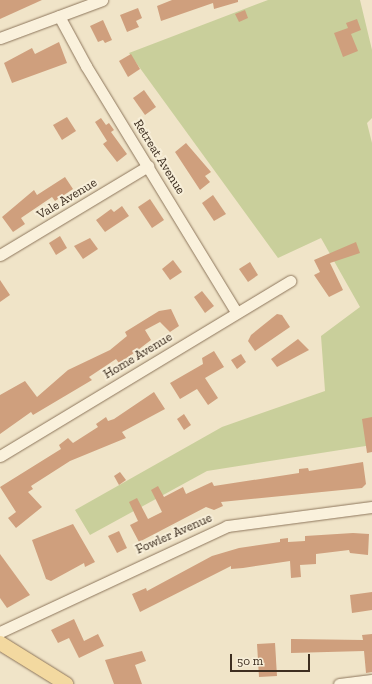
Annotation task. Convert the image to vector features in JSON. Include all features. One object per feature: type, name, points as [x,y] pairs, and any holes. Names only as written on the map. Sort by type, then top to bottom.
[{"type":"main road","points":[[0,643],[66,684]]},
{"type":"street","points":[[0,38],[102,0]]},
{"type":"street","name":"Retreat Avenue","points":[[60,16],[237,313]]},
{"type":"street","name":"Vale Avenue","points":[[0,255],[148,166]]},
{"type":"street","name":"Home Avenue","points":[[0,456],[290,281]]},
{"type":"street","name":"Fowler Avenue","points":[[0,632],[227,526],[372,507]]},
{"type":"street","points":[[339,684],[372,680]]},
{"type":"green space","points":[[268,0],[360,0],[372,50],[372,118],[367,123],[372,143],[372,445],[207,471],[90,535],[75,510],[222,427],[325,391],[321,336],[360,307],[321,238],[278,258],[129,53]]},
{"type":"building","points":[[0,0],[42,0],[0,19]]},
{"type":"building","points":[[172,0],[238,0],[238,2],[214,9],[213,3],[161,21],[157,6]]},
{"type":"building","points":[[138,8],[142,18],[136,21],[139,27],[127,32],[120,15]]},
{"type":"building","points":[[245,10],[248,18],[239,22],[235,14]]},
{"type":"building","points":[[357,19],[361,30],[351,34],[358,51],[343,57],[334,33],[348,28],[346,23]]},
{"type":"building","points":[[103,20],[112,40],[105,43],[103,40],[98,42],[90,26]]},
{"type":"building","points":[[59,42],[67,63],[12,83],[4,63],[32,48],[35,54]]},
{"type":"building","points":[[131,54],[140,69],[128,77],[119,61]]},
{"type":"building","points":[[144,90],[156,107],[145,115],[133,98]]},
{"type":"building","points":[[67,117],[76,131],[62,140],[53,125]]},
{"type":"building","points":[[101,118],[106,125],[109,123],[114,130],[111,132],[127,154],[117,162],[103,144],[107,141],[95,122]]},
{"type":"building","points":[[186,143],[211,172],[205,176],[210,182],[200,190],[175,152]]},
{"type":"building","points":[[65,177],[73,189],[55,201],[52,197],[21,218],[25,224],[13,232],[2,217],[34,190],[37,195]]},
{"type":"building","points":[[213,195],[226,214],[214,221],[202,203]]},
{"type":"building","points":[[150,199],[164,220],[152,228],[138,207]]},
{"type":"building","points":[[122,206],[129,216],[105,232],[96,220],[111,209],[114,212]]},
{"type":"building","points":[[60,236],[67,248],[56,255],[49,243]]},
{"type":"building","points":[[90,238],[98,249],[83,259],[74,246]]},
{"type":"building","points":[[356,242],[360,253],[330,263],[343,290],[329,297],[314,275],[320,272],[314,260]]},
{"type":"building","points":[[173,260],[182,272],[170,280],[162,269]]},
{"type":"building","points":[[250,262],[258,275],[248,282],[239,269]]},
{"type":"building","points":[[0,280],[10,295],[0,302]]},
{"type":"building","points":[[202,291],[214,306],[205,313],[194,297]]},
{"type":"building","points":[[171,309],[179,326],[170,332],[160,322],[145,330],[151,340],[134,353],[119,363],[116,359],[89,377],[92,380],[33,415],[31,412],[0,434],[0,395],[25,381],[37,397],[68,370],[110,350],[127,336],[125,332],[159,311]]},
{"type":"building","points":[[277,314],[282,315],[290,327],[255,351],[248,341],[251,335]]},
{"type":"building","points":[[298,339],[309,350],[277,367],[271,359]]},
{"type":"building","points":[[214,351],[224,367],[205,378],[218,398],[208,405],[197,389],[180,399],[170,383],[203,364],[202,358]]},
{"type":"building","points":[[241,354],[246,362],[237,369],[231,360]]},
{"type":"building","points":[[154,392],[165,409],[122,432],[126,438],[70,461],[31,486],[33,489],[28,492],[42,507],[16,528],[8,518],[16,512],[0,487],[61,449],[59,445],[68,438],[73,443],[98,427],[96,424],[106,417],[108,421],[114,419]]},
{"type":"building","points":[[184,414],[191,425],[184,430],[177,419]]},
{"type":"building","points":[[372,417],[372,452],[367,453],[362,419]]},
{"type":"building","points":[[363,462],[366,484],[362,488],[221,502],[223,506],[214,510],[206,507],[139,542],[130,525],[138,521],[129,502],[137,498],[148,519],[162,512],[151,490],[158,486],[164,497],[183,487],[186,494],[212,482],[214,486],[299,473],[299,469],[308,468],[309,471]]},
{"type":"building","points":[[120,472],[126,480],[119,485],[114,476]]},
{"type":"building","points":[[73,524],[95,562],[85,567],[84,563],[51,581],[46,579],[32,540]]},
{"type":"building","points":[[119,531],[127,548],[117,553],[108,536]]},
{"type":"building","points":[[353,533],[369,534],[368,555],[350,553],[349,550],[316,554],[316,564],[300,565],[301,577],[291,578],[290,561],[243,568],[231,569],[231,566],[140,612],[132,594],[146,588],[147,591],[212,556],[239,548],[280,542],[280,539],[288,538],[288,542],[305,541],[305,536]]},
{"type":"building","points":[[0,554],[30,595],[7,608],[0,598]]},
{"type":"building","points":[[372,592],[372,610],[352,613],[350,595]]},
{"type":"building","points":[[74,619],[84,641],[98,634],[104,646],[79,658],[69,638],[58,643],[51,630]]},
{"type":"building","points":[[372,634],[372,672],[366,673],[364,651],[291,653],[291,639],[363,640],[362,635]]},
{"type":"building","points":[[275,643],[277,676],[259,677],[257,644]]},
{"type":"building","points":[[142,651],[146,661],[135,665],[142,684],[114,684],[105,660]]}]
